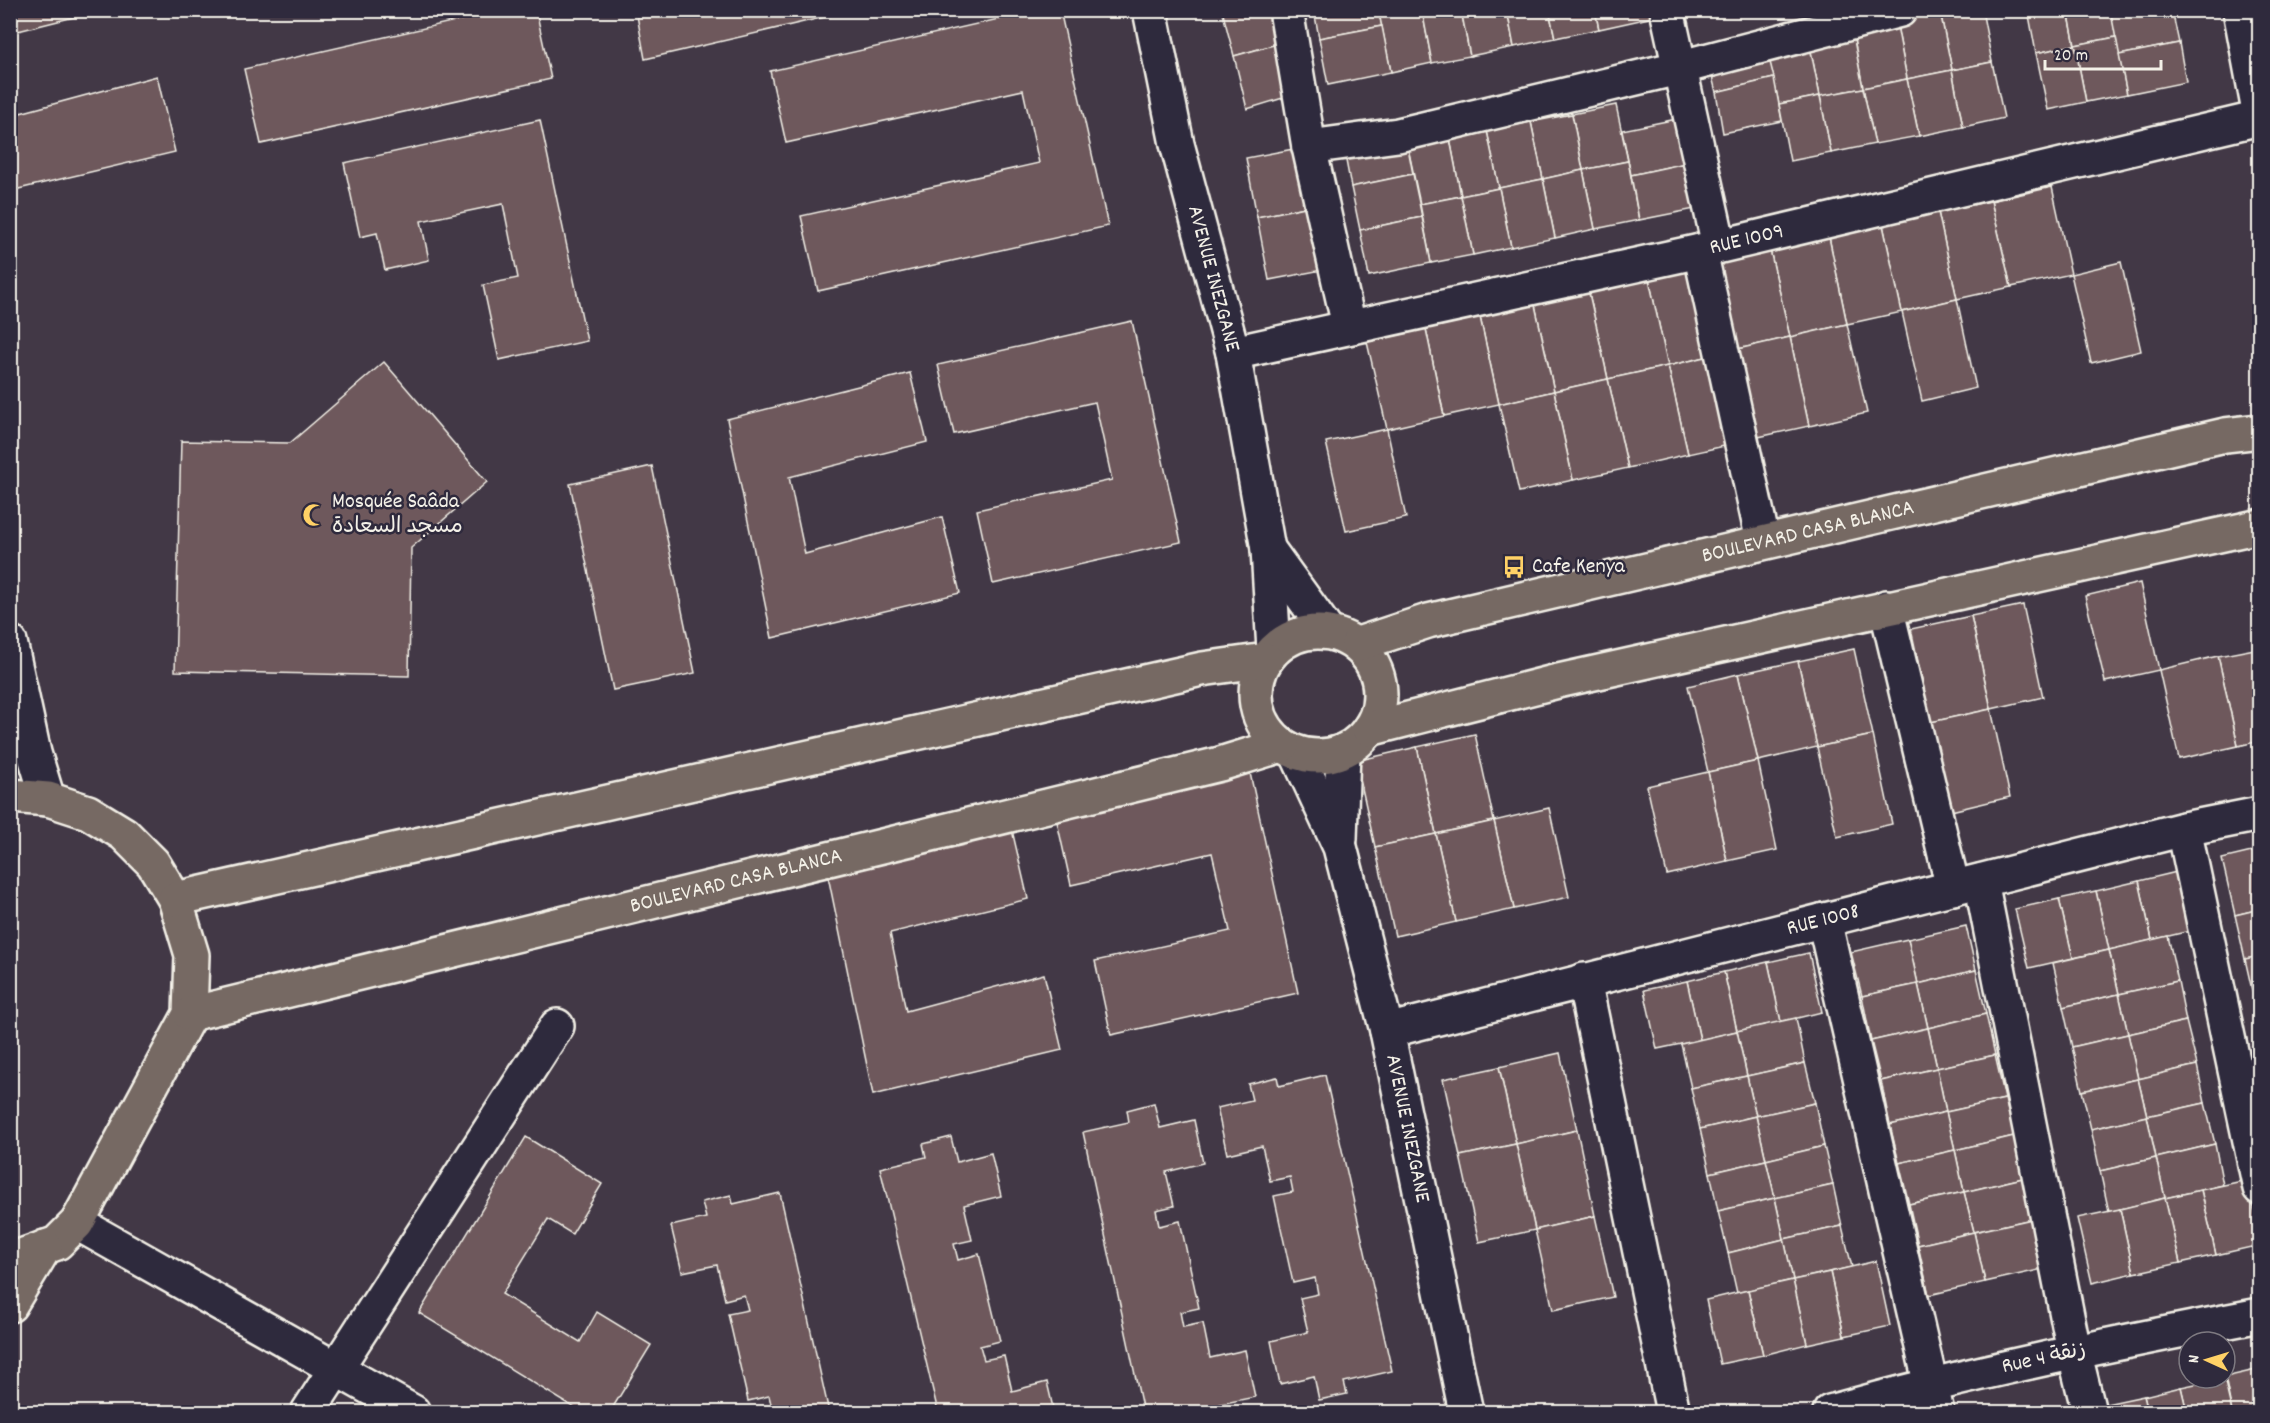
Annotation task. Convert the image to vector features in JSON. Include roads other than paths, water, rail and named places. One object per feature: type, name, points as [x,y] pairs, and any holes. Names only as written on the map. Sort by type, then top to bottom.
[{"type":"main road","name":"BOULEVARD CASA BLANCA","points":[[1358,644],[1428,621],[1763,541],[2225,435],[2259,431]]},
{"type":"main road","points":[[1369,729],[1558,681],[2259,526]]},
{"type":"main road","points":[[176,899],[1270,655],[1299,634],[1328,632],[1358,644],[1372,662],[1380,685],[1379,708],[1369,729],[1343,751],[1312,757],[1290,749],[1268,732],[1259,715],[1256,696],[1258,677],[1270,655]]},
{"type":"main road","name":"BOULEVARD CASA BLANCA","points":[[190,1014],[1290,749]]},
{"type":"main road","points":[[10,795],[48,799],[88,812],[124,834],[153,864],[176,899],[192,955],[190,1014],[77,1223],[57,1243],[10,1260]]},
{"type":"main road","points":[[10,1305],[45,1247]]},
{"type":"street","name":"AVENUE INEZGANE","points":[[1150,10],[1177,144],[1233,353],[1268,549],[1270,655]]},
{"type":"street","points":[[1286,10],[1309,147],[1348,326]]},
{"type":"street","points":[[1667,10],[1763,541]]},
{"type":"street","points":[[1309,147],[1398,135],[1678,68],[1900,10]]},
{"type":"street","points":[[2240,10],[2259,117]]},
{"type":"street","name":"RUE 1009","points":[[1233,353],[1281,345],[1348,326],[1709,248],[2259,117]]},
{"type":"street","points":[[1268,549],[1328,632]]},
{"type":"street","points":[[1886,607],[1967,884],[2089,1413]]},
{"type":"street","points":[[10,642],[34,753],[48,799]]},
{"type":"street","points":[[1290,749],[1340,847]]},
{"type":"street","points":[[1340,847],[1343,751]]},
{"type":"street","name":"RUE 1008","points":[[1387,1030],[2184,829],[2259,814]]},
{"type":"street","points":[[2184,829],[2259,1188]]},
{"type":"street","name":"AVENUE INEZGANE","points":[[1340,847],[1387,1030],[1466,1413]]},
{"type":"street","points":[[1824,920],[1934,1398]]},
{"type":"street","points":[[1584,980],[1673,1413]]},
{"type":"street","points":[[308,1413],[557,1026]]},
{"type":"street","points":[[77,1223],[413,1413]]},
{"type":"street","name":"Rue 4 زنقة","points":[[1830,1413],[1934,1398],[2074,1352],[2259,1315]]},
{"type":"place","name":"Mosquée Saâda مسجد السعادة","points":[[314,515]]},
{"type":"place","name":"Cafe Kenya","points":[[1514,567]]}]
